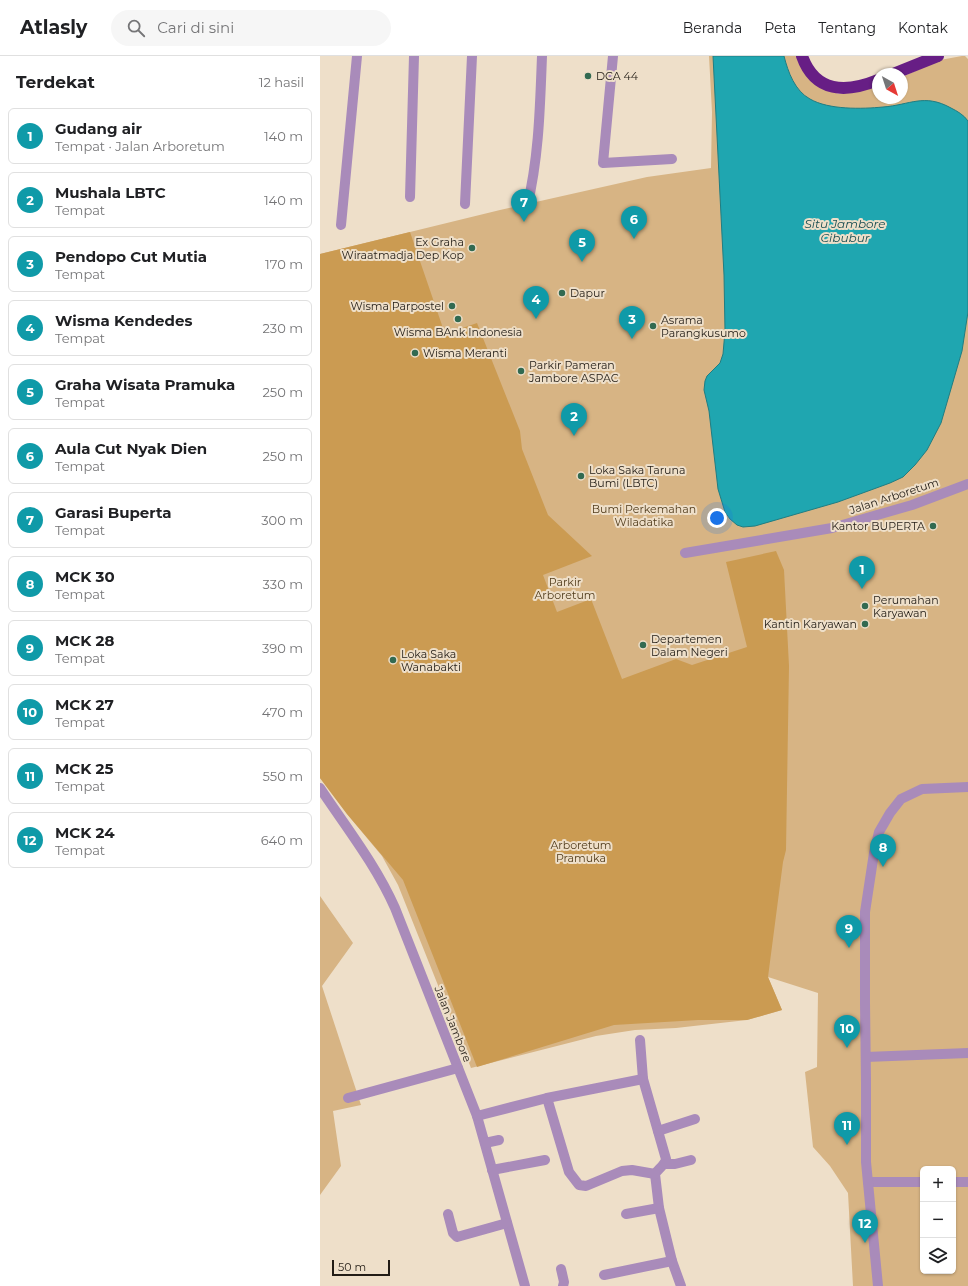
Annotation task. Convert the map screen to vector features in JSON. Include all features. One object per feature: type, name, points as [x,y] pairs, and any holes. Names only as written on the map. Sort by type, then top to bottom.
[{"type":"highway","points":[[802,56],[806,66],[814,76],[827,86],[842,88],[854,87],[872,82]]},
{"type":"highway","points":[[908,68],[938,56]]},
{"type":"street","points":[[341,225],[357,56]]},
{"type":"street","points":[[410,197],[414,56]]},
{"type":"street","points":[[465,204],[472,56]]},
{"type":"street","points":[[527,207],[539,137],[542,56]]},
{"type":"street","points":[[613,56],[603,163],[672,159]]},
{"type":"street","name":"Jalan Arboretum","points":[[684,553],[832,528],[912,505],[968,484]]},
{"type":"street","points":[[878,1286],[866,1162],[864,948],[867,896],[879,832],[884,821],[901,799],[922,789],[968,787]]},
{"type":"street","name":"Jalan Jambore","points":[[320,788],[359,845],[391,900],[477,1116],[525,1286]]},
{"type":"street","points":[[640,1040],[643,1079],[666,1159],[665,1164]]},
{"type":"street","points":[[866,1057],[968,1053]]},
{"type":"street","points":[[348,1098],[458,1068]]},
{"type":"street","points":[[477,1116],[546,1098],[643,1079]]},
{"type":"street","points":[[546,1098],[569,1172],[579,1185],[586,1186],[627,1170],[655,1174]]},
{"type":"street","points":[[658,1131],[695,1119]]},
{"type":"street","points":[[485,1143],[499,1140]]},
{"type":"street","points":[[492,1170],[544,1160]]},
{"type":"street","points":[[682,1286],[672,1261],[659,1208],[655,1174],[661,1166],[665,1164],[675,1164],[691,1160]]},
{"type":"street","points":[[868,1182],[920,1182]]},
{"type":"street","points":[[956,1182],[968,1182]]},
{"type":"street","points":[[626,1214],[659,1208]]},
{"type":"street","points":[[448,1214],[453,1233],[457,1237],[507,1223]]},
{"type":"street","points":[[604,1275],[672,1261]]},
{"type":"street","points":[[561,1269],[564,1282],[563,1286]]},
{"type":"green space","name":"Bumi Perkemahan Wiladatika","points":[[709,56],[799,56],[828,89],[838,94],[872,88],[872,104],[908,104],[908,74],[940,60],[962,56],[965,56],[968,59],[968,1286],[853,1286],[848,1193],[830,1166],[813,1147],[805,1072],[817,1067],[818,993],[768,977],[782,1010],[747,1020],[676,1028],[635,1030],[596,1036],[471,1068],[398,885],[382,856],[347,814],[320,778],[320,254],[500,210],[647,177],[711,168],[712,112]]},
{"type":"green space","name":"Arboretum Pramuka","points":[[410,232],[445,334],[477,323],[520,431],[522,449],[548,515],[592,556],[543,575],[557,612],[591,599],[622,679],[676,659],[692,665],[747,647],[726,562],[776,551],[784,570],[789,666],[786,850],[783,862],[768,977],[782,1010],[747,1020],[698,1020],[614,1025],[477,1067],[403,880],[347,814],[320,778],[320,254]]},
{"type":"green space","points":[[320,896],[353,943],[322,986],[361,1105],[333,1111],[341,1166],[320,1195]]},
{"type":"water","name":"Situ Jambore Cibubur","points":[[713,56],[784,56],[790,75],[796,86],[805,96],[818,103],[836,107],[865,108],[908,104],[917,101],[933,101],[956,110],[968,121],[968,312],[962,351],[941,423],[927,450],[903,477],[838,502],[755,526],[743,527],[737,525],[730,519],[725,512],[718,489],[709,411],[704,390],[707,376],[720,363],[723,354],[725,331],[724,275]]},
{"type":"place","name":"DCA 44","points":[[588,76]]},
{"type":"place","name":"Garasi Buperta","points":[[524,222]]},
{"type":"place","name":"Aula Cut Nyak Dien","points":[[634,239]]},
{"type":"place","name":"Ex Graha Wiraatmadja Dep Kop","points":[[472,248]]},
{"type":"place","name":"Graha Wisata Pramuka","points":[[582,262]]},
{"type":"place","name":"Dapur","points":[[562,293]]},
{"type":"place","name":"Wisma Parpostel","points":[[452,306]]},
{"type":"place","name":"Wisma BAnk Indonesia","points":[[458,319]]},
{"type":"place","name":"Wisma Kendedes","points":[[536,319]]},
{"type":"place","name":"Asrama Parangkusumo","points":[[653,326]]},
{"type":"place","name":"Pendopo Cut Mutia","points":[[632,339]]},
{"type":"place","name":"Wisma Meranti","points":[[415,353]]},
{"type":"place","name":"Parkir Pameran Jambore ASPAC","points":[[521,371]]},
{"type":"place","name":"Mushala LBTC","points":[[574,436]]},
{"type":"place","name":"Loka Saka Taruna Bumi (LBTC)","points":[[581,476]]},
{"type":"place","name":"Kantor BUPERTA","points":[[933,526]]},
{"type":"place","name":"Gudang air","points":[[862,589]]},
{"type":"place","name":"Perumahan Karyawan","points":[[865,606]]},
{"type":"place","name":"Kantin Karyawan","points":[[865,624]]},
{"type":"place","name":"Departemen Dalam Negeri","points":[[643,645]]},
{"type":"place","name":"Loka Saka Wanabakti","points":[[393,660]]},
{"type":"place","name":"MCK 30","points":[[883,867]]},
{"type":"place","name":"MCK 28","points":[[849,948]]},
{"type":"place","name":"MCK 27","points":[[847,1048]]},
{"type":"place","name":"MCK 25","points":[[847,1145]]},
{"type":"place","name":"MCK 24","points":[[865,1243]]},
{"type":"park label","name":"Parkir Arboretum","points":[[565,588]]}]
